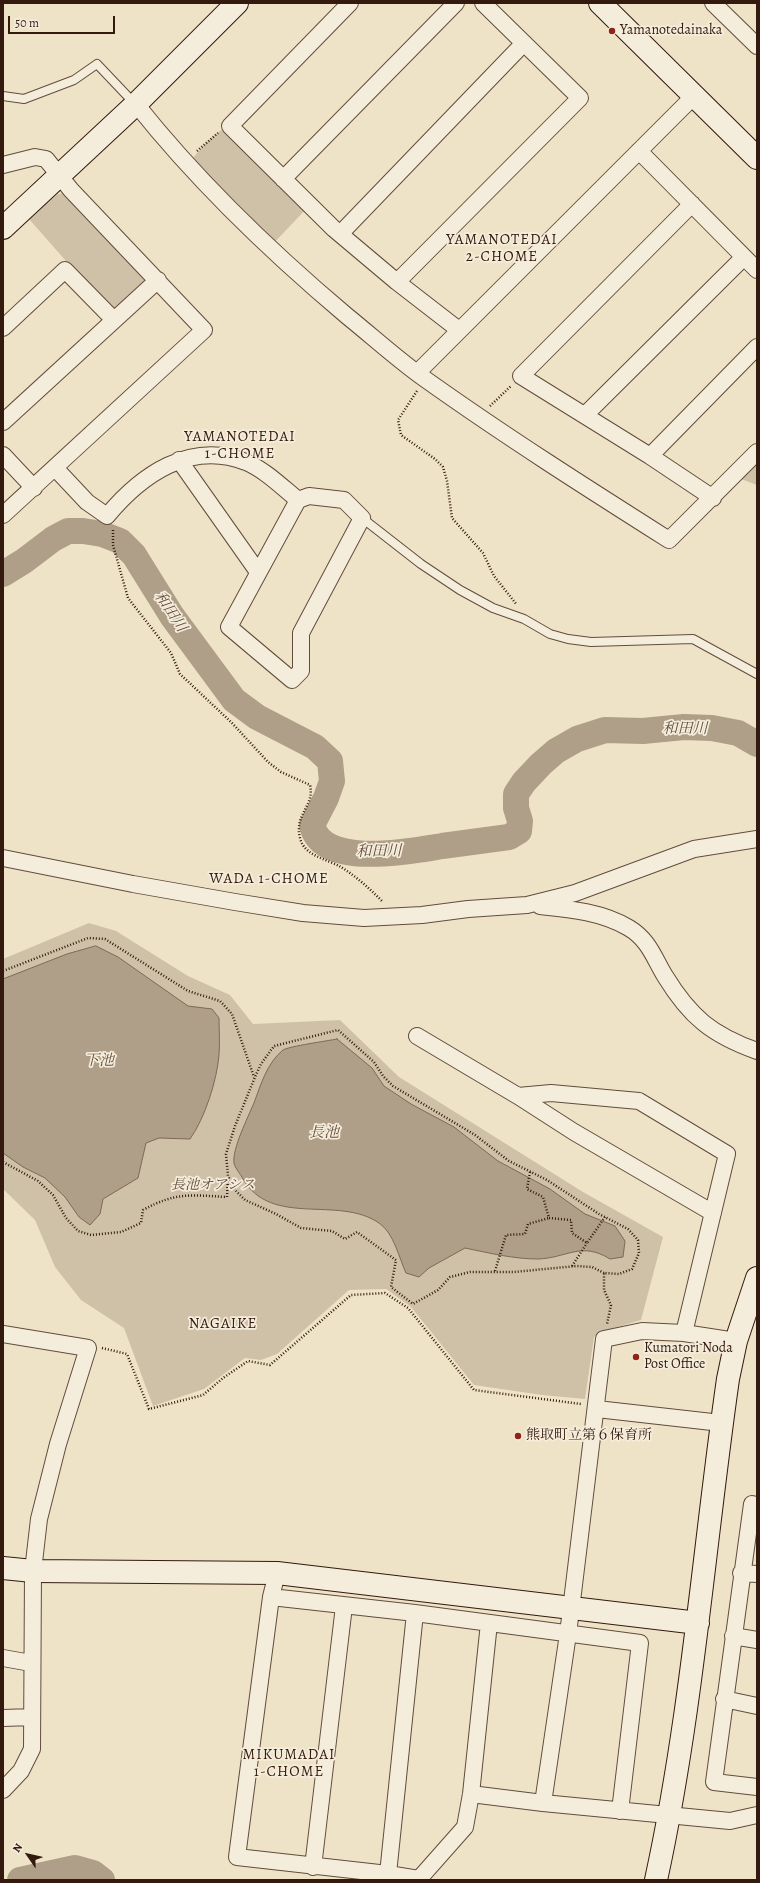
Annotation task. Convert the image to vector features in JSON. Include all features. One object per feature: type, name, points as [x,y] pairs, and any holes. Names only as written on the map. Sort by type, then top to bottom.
[{"type":"street","points":[[3,228],[136,104],[238,3]]},
{"type":"street","points":[[350,3],[230,126],[340,234],[397,282],[459,330]]},
{"type":"street","points":[[283,179],[456,3]]},
{"type":"street","points":[[397,282],[580,98],[483,3]]},
{"type":"street","points":[[600,3],[695,95],[757,158]]},
{"type":"street","points":[[713,3],[757,46]]},
{"type":"street","points":[[340,234],[524,43]]},
{"type":"street","points":[[421,376],[459,330],[695,95]]},
{"type":"street","points":[[136,104],[207,185],[270,247],[309,283],[421,376],[669,540],[713,498],[757,452]]},
{"type":"street","points":[[639,151],[757,270]]},
{"type":"street","points":[[3,165],[35,157],[46,159],[60,176],[204,330],[56,469],[3,515]]},
{"type":"street","points":[[692,204],[521,376],[650,456],[713,498]]},
{"type":"street","points":[[585,415],[744,257]]},
{"type":"street","points":[[3,328],[65,270],[114,320]]},
{"type":"street","points":[[3,422],[158,280]]},
{"type":"street","points":[[650,456],[757,346]]},
{"type":"street","points":[[3,455],[34,488]]},
{"type":"street","points":[[56,469],[87,502],[107,516],[120,500],[144,478],[179,460],[200,455],[221,456],[246,462],[266,474],[298,500]]},
{"type":"street","points":[[179,460],[258,572]]},
{"type":"street","points":[[309,496],[344,500],[362,518],[301,633],[301,671],[292,680],[229,627],[298,500],[309,496]]},
{"type":"street","points":[[3,858],[133,884],[303,913],[364,918],[394,917],[468,908],[527,904],[575,894],[694,849],[757,839]]},
{"type":"street","points":[[527,904],[603,916],[630,928],[649,946],[664,975],[681,1000],[705,1026],[736,1044],[757,1051]]},
{"type":"street","points":[[418,1036],[518,1096],[574,1132],[713,1213]]},
{"type":"street","points":[[518,1096],[551,1093],[639,1101],[728,1154],[684,1333]]},
{"type":"street","points":[[656,1880],[670,1816],[698,1623],[721,1423],[728,1379],[736,1342],[757,1278]]},
{"type":"street","points":[[543,1803],[568,1634],[597,1409],[597,1390],[604,1339],[642,1331],[684,1333],[736,1342]]},
{"type":"street","points":[[3,1334],[88,1348],[58,1444],[39,1519],[33,1571],[31,1663],[32,1749],[21,1771],[3,1790]]},
{"type":"street","points":[[597,1409],[721,1423]]},
{"type":"street","points":[[757,1504],[752,1504],[741,1572],[714,1782],[757,1787]]},
{"type":"street","points":[[3,1568],[33,1571],[277,1573],[698,1623]]},
{"type":"street","points":[[741,1572],[757,1574]]},
{"type":"street","points":[[277,1573],[271,1598],[237,1858],[388,1874],[418,1879],[465,1827],[471,1794],[489,1623]]},
{"type":"street","points":[[271,1598],[415,1613],[640,1643],[620,1811]]},
{"type":"street","points":[[314,1866],[344,1606]]},
{"type":"street","points":[[388,1874],[415,1613]]},
{"type":"street","points":[[733,1636],[757,1640]]},
{"type":"street","points":[[3,1658],[31,1663]]},
{"type":"street","points":[[724,1699],[757,1706]]},
{"type":"street","points":[[3,1718],[32,1717]]},
{"type":"street","points":[[471,1794],[543,1803],[730,1821],[757,1815]]},
{"type":"lane","points":[[3,96],[24,99],[74,80],[97,64],[136,104]]},
{"type":"lane","points":[[362,518],[420,564],[460,590],[493,608],[524,619],[550,634],[568,639],[591,642],[693,639],[757,674]]},
{"type":"path","points":[[192,146],[197,152],[222,129],[230,126]]},
{"type":"path","points":[[421,376],[398,420],[401,435],[435,459],[443,467],[448,481],[452,518],[483,553],[494,576],[518,606],[524,619]]},
{"type":"path","points":[[480,416],[521,376]]},
{"type":"path","points":[[113,530],[113,545],[128,598],[171,653],[180,674],[232,723],[268,762],[281,772],[310,785],[312,793],[298,822],[300,839],[306,849],[324,860],[340,867],[367,886],[385,904],[394,917]]},
{"type":"path","points":[[3,971],[88,938],[106,938],[188,991],[220,1001],[232,1014],[254,1077]]},
{"type":"path","points":[[3,1162],[38,1181],[53,1195],[66,1218],[78,1231],[91,1235],[120,1232],[141,1223],[143,1210],[162,1200],[186,1195],[227,1197],[228,1176],[226,1154],[254,1077],[274,1046],[338,1030],[374,1062],[383,1076],[394,1086],[475,1135],[510,1161],[547,1180],[605,1217],[628,1229],[638,1240],[639,1253],[632,1269],[619,1274],[604,1273],[592,1267],[572,1266],[514,1272],[470,1272],[450,1277],[438,1290],[414,1304],[390,1287],[396,1260],[357,1232],[345,1239],[332,1231],[301,1228],[276,1214],[245,1200],[235,1190],[228,1176]]},
{"type":"path","points":[[530,1172],[527,1189],[543,1197],[549,1218]]},
{"type":"path","points":[[572,1266],[605,1217]]},
{"type":"path","points":[[495,1272],[506,1235],[525,1234],[528,1224],[549,1218],[571,1220],[572,1233],[587,1243]]},
{"type":"path","points":[[604,1273],[604,1290],[611,1305],[604,1339]]},
{"type":"path","points":[[88,1348],[92,1346],[128,1354],[149,1409],[204,1396],[223,1378],[248,1361],[270,1365],[351,1295],[385,1293],[408,1308],[474,1390],[585,1404],[597,1409]]},
{"type":"green space","points":[[230,126],[310,205],[270,247],[188,164],[212,137]]},
{"type":"green space","points":[[71,190],[158,280],[114,320],[65,270],[66,261],[29,219],[56,195]]},
{"type":"green space","points":[[757,452],[757,485],[733,476]]},
{"type":"green space","name":"長池オアシス","points":[[89,923],[116,931],[188,976],[230,995],[253,1024],[340,1020],[399,1077],[583,1192],[663,1237],[641,1320],[601,1332],[594,1337],[585,1399],[542,1395],[474,1385],[411,1307],[386,1289],[349,1290],[277,1354],[261,1360],[245,1358],[204,1389],[153,1406],[124,1328],[81,1300],[55,1267],[35,1220],[3,1189],[3,959]]},
{"type":"water","name":"下池","points":[[96,946],[118,957],[188,1006],[212,1009],[219,1018],[219,1055],[213,1087],[201,1121],[190,1139],[159,1138],[146,1143],[138,1178],[103,1199],[100,1214],[90,1225],[79,1217],[65,1197],[45,1178],[23,1167],[3,1153],[3,979],[67,954]]},
{"type":"water","name":"長池","points":[[337,1039],[372,1068],[384,1086],[411,1104],[454,1127],[498,1161],[550,1189],[585,1214],[615,1226],[625,1241],[623,1257],[610,1259],[591,1251],[582,1251],[548,1258],[529,1259],[465,1248],[429,1268],[419,1277],[406,1273],[396,1246],[389,1233],[379,1223],[363,1215],[345,1211],[288,1207],[271,1203],[255,1194],[237,1169],[234,1163],[234,1157],[241,1133],[269,1067],[277,1055],[287,1048]]},
{"type":"waterway","name":"和田川","points":[[3,574],[24,561],[53,539],[68,531],[83,531],[102,534],[120,541],[134,555],[172,616],[234,700],[257,717],[315,747],[330,761],[332,781],[326,798],[312,825],[319,839],[332,848],[349,852],[369,854],[390,853],[509,837],[519,831],[520,821],[516,808],[516,794],[524,782],[556,751],[577,739],[605,730],[643,731],[684,727],[712,728],[738,733],[757,744]]},
{"type":"waterway","points":[[20,1880],[75,1868],[93,1873],[102,1880]]},
{"type":"place","name":"Yamanotedainaka","points":[[612,31]]},
{"type":"place","name":"Kumatori Noda Post Office","points":[[636,1357]]},
{"type":"place","name":"熊取町立第６保育所","points":[[518,1436]]},
{"type":"district","name":"YAMANOTEDAI 2-CHOME","points":[[502,248]]},
{"type":"district","name":"YAMANOTEDAI 1-CHOME","points":[[240,446]]},
{"type":"district","name":"WADA 1-CHOME","points":[[269,879]]},
{"type":"district","name":"NAGAIKE","points":[[223,1324]]},
{"type":"district","name":"MIKUMADAI 1-CHOME","points":[[289,1764]]}]
